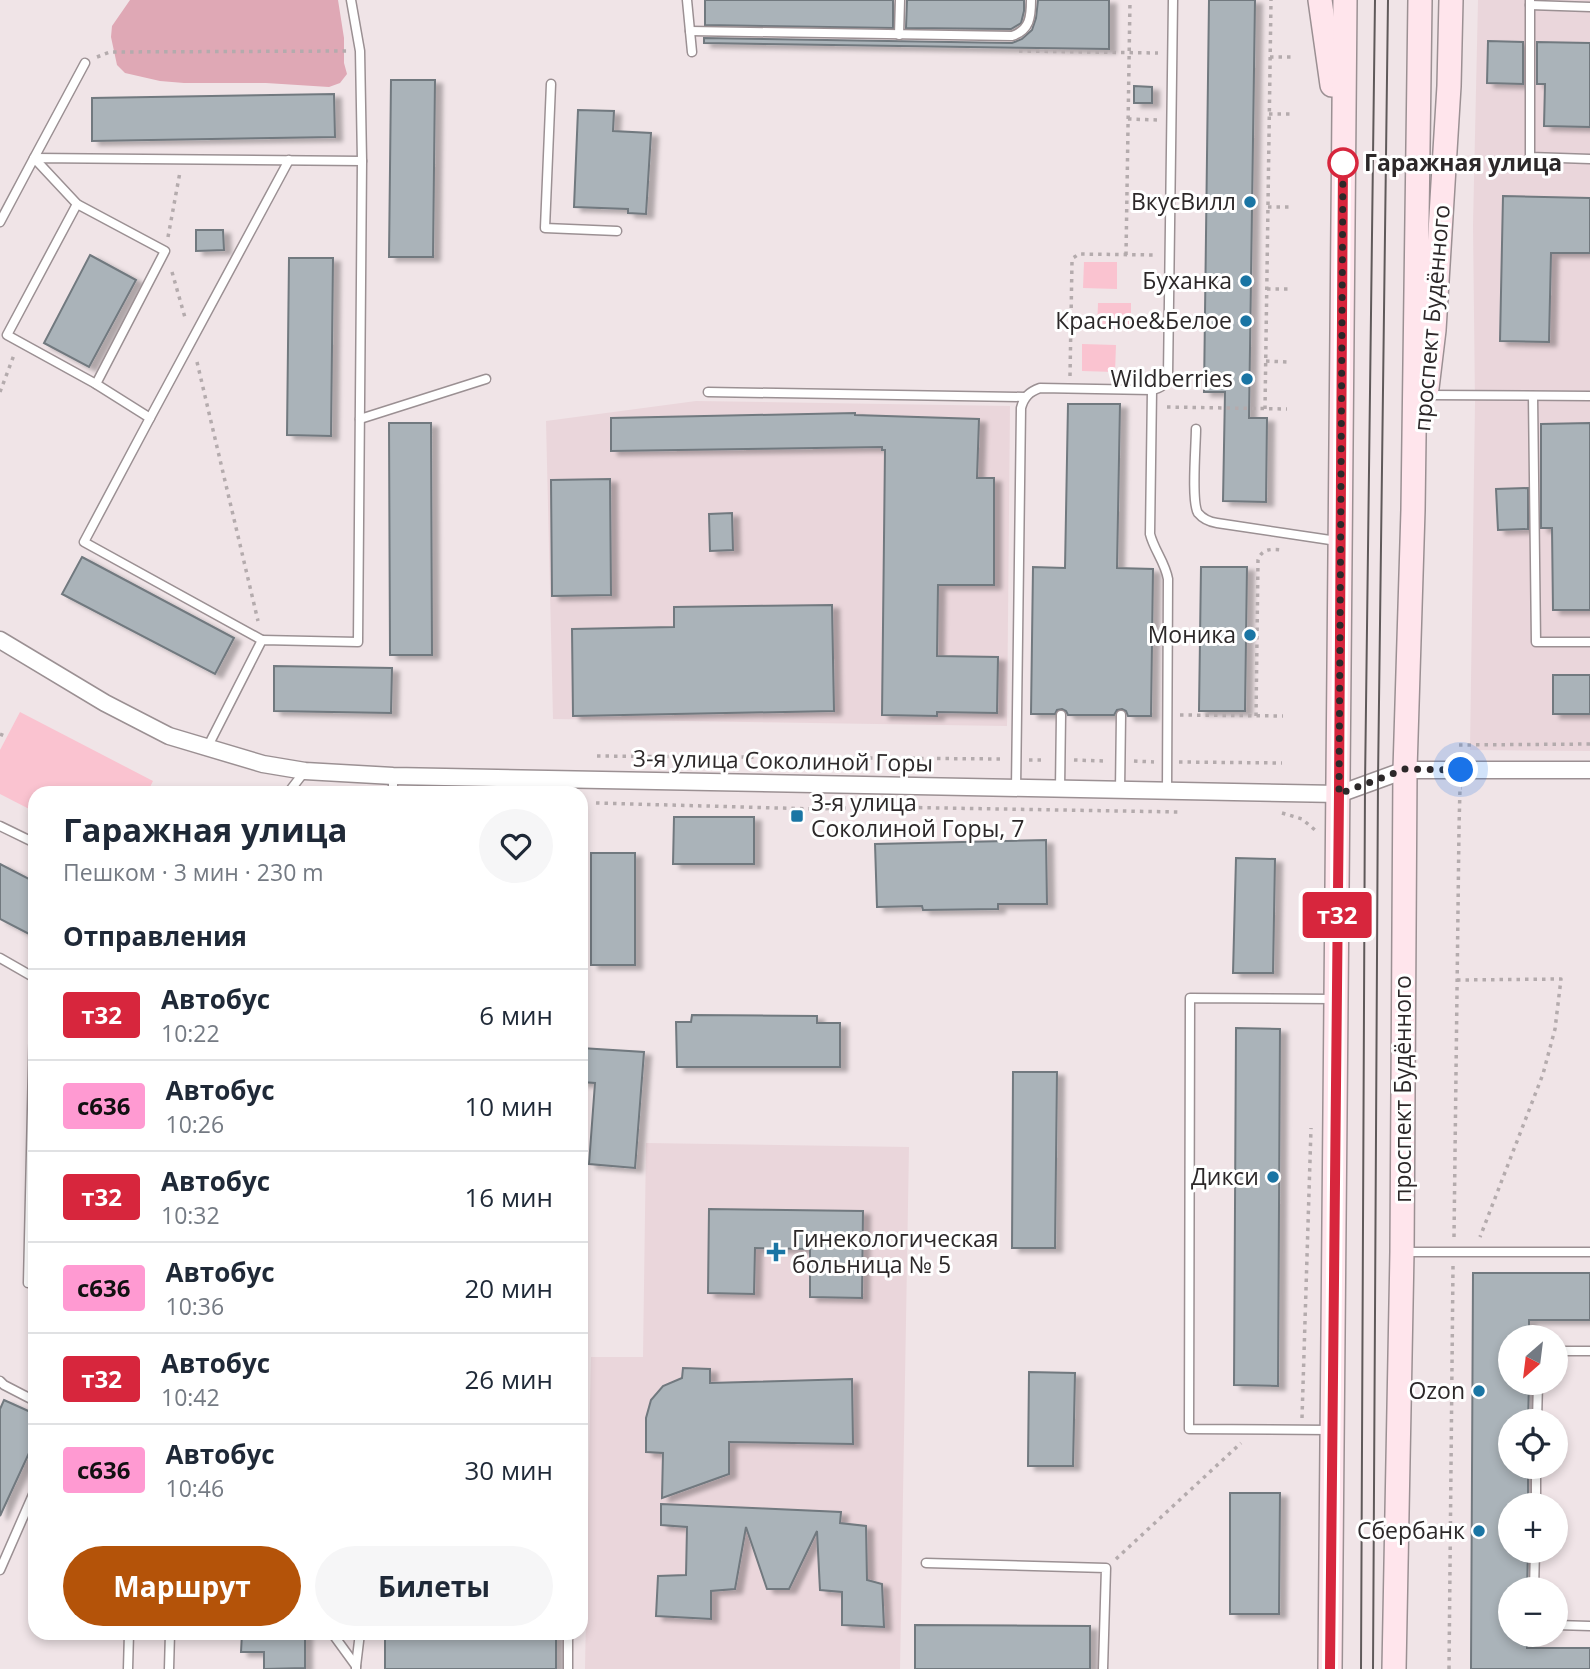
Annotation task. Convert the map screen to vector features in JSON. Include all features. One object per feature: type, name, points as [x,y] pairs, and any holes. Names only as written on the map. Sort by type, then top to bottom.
[{"type":"main road","points":[[1320,0],[1343,161]]},
{"type":"main road","points":[[1330,1669],[1345,0]]},
{"type":"main road","name":"проспект Будённого","points":[[1394,1669],[1402,1252],[1405,769],[1413,510],[1420,0]]},
{"type":"main road","name":"проспект Будённого","points":[[1413,510],[1434,330],[1448,114],[1451,0]]},
{"type":"street","name":"3-я улица Соколиной Горы","points":[[0,640],[105,703],[169,736],[263,764],[393,785],[549,786]]},
{"type":"street","name":"3-я улица Соколиной Горы","points":[[588,786],[1060,789],[1339,794],[1405,769],[1590,770]]},
{"type":"lane","points":[[289,160],[83,542],[262,640],[358,642],[362,160],[360,51],[351,0]]},
{"type":"lane","points":[[687,0],[692,52]]},
{"type":"lane","points":[[899,34],[900,0]]},
{"type":"lane","points":[[690,31],[1012,36],[1020,34],[1029,23],[1031,0]]},
{"type":"lane","points":[[1016,789],[1021,408],[1025,397],[1040,388],[1152,390],[1162,386],[1168,376],[1173,0]]},
{"type":"lane","points":[[1590,6],[1530,3],[1530,157],[1590,159]]},
{"type":"lane","points":[[0,222],[85,62]]},
{"type":"lane","points":[[551,84],[545,228],[617,231]]},
{"type":"lane","points":[[34,158],[362,160]]},
{"type":"lane","points":[[34,158],[77,204],[166,251],[96,384]]},
{"type":"lane","points":[[77,204],[7,335],[96,384],[150,418]]},
{"type":"lane","points":[[360,419],[486,379]]},
{"type":"lane","points":[[1152,390],[1150,534],[1168,579],[1167,792]]},
{"type":"lane","points":[[708,392],[1025,397]]},
{"type":"lane","points":[[1427,395],[1590,396]]},
{"type":"lane","points":[[1533,396],[1536,642],[1590,642]]},
{"type":"lane","points":[[1196,429],[1195,505],[1209,522],[1340,541]]},
{"type":"lane","points":[[207,748],[262,640]]},
{"type":"lane","points":[[1060,789],[1061,715]]},
{"type":"lane","points":[[1120,791],[1121,715]]},
{"type":"lane","points":[[293,786],[305,771]]},
{"type":"lane","points":[[0,826],[28,840]]},
{"type":"lane","points":[[0,958],[28,974]]},
{"type":"lane","points":[[1332,1430],[1189,1429],[1190,998],[1336,999]]},
{"type":"lane","points":[[1402,1252],[1590,1252]]},
{"type":"lane","points":[[1568,1351],[1590,1351]]},
{"type":"lane","points":[[0,1381],[28,1397]]},
{"type":"lane","points":[[0,1570],[28,1506]]},
{"type":"lane","points":[[926,1563],[1106,1568],[1103,1669]]},
{"type":"lane","points":[[1568,1625],[1590,1626]]},
{"type":"lane","points":[[128,1669],[129,1640]]},
{"type":"lane","points":[[169,1669],[170,1640]]},
{"type":"lane","points":[[337,1640],[356,1668]]},
{"type":"lane","points":[[356,1668],[359,1640]]},
{"type":"lane","points":[[568,1640],[568,1669]]},
{"type":"path","points":[[1126,255],[1130,0]]},
{"type":"path","points":[[1265,409],[1271,0]]},
{"type":"path","points":[[85,62],[110,52],[360,51]]},
{"type":"path","points":[[1270,57],[1295,57]]},
{"type":"path","points":[[1269,114],[1294,114]]},
{"type":"path","points":[[1128,119],[1171,120]]},
{"type":"path","points":[[182,159],[166,251],[192,340],[262,640]]},
{"type":"path","points":[[1268,207],[1292,207]]},
{"type":"path","points":[[1070,389],[1073,258],[1079,254],[1170,256]]},
{"type":"path","points":[[1267,289],[1289,289]]},
{"type":"path","points":[[0,392],[19,342]]},
{"type":"path","points":[[1266,361],[1288,362]]},
{"type":"path","points":[[1152,407],[1287,409]]},
{"type":"path","points":[[1256,716],[1258,560],[1267,549],[1285,550]]},
{"type":"path","points":[[1168,715],[1283,716]]},
{"type":"path","points":[[0,734],[7,737]]},
{"type":"path","points":[[1460,745],[1590,744]]},
{"type":"path","points":[[597,756],[1282,763]]},
{"type":"path","points":[[1449,1669],[1460,788],[1473,788]]},
{"type":"path","points":[[596,803],[815,809],[882,807],[1185,812]]},
{"type":"path","points":[[1281,813],[1302,820],[1315,829],[1315,841]]},
{"type":"path","points":[[1457,980],[1561,979],[1555,1029],[1543,1074],[1474,1252]]},
{"type":"path","points":[[1302,1430],[1311,1124]]},
{"type":"path","points":[[1106,1568],[1256,1430]]},
{"type":"shaded area","points":[[130,0],[338,0],[347,74],[340,83],[329,87],[266,83],[184,83],[125,73],[117,65],[111,37],[112,26]]},
{"type":"shaded area","points":[[1478,0],[1590,0],[1590,751],[1470,750],[1475,403],[1473,225]]},
{"type":"shaded area","points":[[1084,262],[1117,262],[1117,289],[1083,288]]},
{"type":"shaded area","points":[[1098,303],[1131,303],[1131,330],[1097,329]]},
{"type":"shaded area","points":[[1082,344],[1116,345],[1115,372],[1082,371]]},
{"type":"shaded area","points":[[696,401],[1010,406],[1007,726],[553,719],[546,421]]},
{"type":"shaded area","points":[[20,712],[153,781],[150,786],[28,786],[28,808],[0,794],[0,750]]},
{"type":"shaded area","points":[[646,1143],[909,1147],[900,1669],[585,1669],[586,1640],[588,1640],[591,1357],[643,1357]]},
{"type":"building","points":[[705,0],[893,0],[893,28],[705,25]]},
{"type":"building","points":[[907,0],[1024,0],[1024,11],[1021,23],[1011,29],[906,28]]},
{"type":"building","points":[[1038,0],[1109,0],[1109,49],[704,43],[704,38],[1012,43],[1032,30]]},
{"type":"building","points":[[1209,0],[1255,0],[1249,418],[1267,418],[1266,502],[1223,501],[1225,392],[1204,392]]},
{"type":"building","points":[[1488,41],[1523,42],[1523,84],[1487,83]]},
{"type":"building","points":[[1537,42],[1590,43],[1590,127],[1544,126],[1545,84],[1537,84]]},
{"type":"building","points":[[391,80],[435,80],[433,257],[389,257]]},
{"type":"building","points":[[1134,86],[1152,87],[1152,103],[1134,103]]},
{"type":"building","points":[[334,94],[335,137],[92,141],[92,98]]},
{"type":"building","points":[[578,110],[614,111],[613,131],[651,133],[646,214],[628,213],[628,209],[574,207]]},
{"type":"building","points":[[1503,196],[1590,198],[1590,253],[1551,253],[1549,342],[1500,341]]},
{"type":"building","points":[[196,230],[223,230],[224,250],[196,251]]},
{"type":"building","points":[[90,255],[136,280],[89,367],[44,343]]},
{"type":"building","points":[[289,258],[333,258],[331,436],[287,435]]},
{"type":"building","points":[[1068,404],[1120,404],[1117,568],[1153,569],[1151,716],[1128,716],[1122,709],[1117,710],[1114,715],[1068,715],[1062,709],[1055,714],[1031,714],[1033,567],[1065,568]]},
{"type":"building","points":[[855,413],[979,419],[977,478],[994,478],[994,585],[938,585],[937,656],[998,657],[997,713],[882,715],[885,450],[882,450],[882,447],[611,451],[611,418]]},
{"type":"building","points":[[389,423],[431,423],[432,655],[390,655]]},
{"type":"building","points":[[1590,423],[1590,610],[1553,610],[1552,528],[1541,528],[1541,424]]},
{"type":"building","points":[[610,479],[611,595],[552,596],[551,480]]},
{"type":"building","points":[[1528,488],[1528,529],[1498,530],[1496,489]]},
{"type":"building","points":[[732,513],[733,550],[710,551],[709,514]]},
{"type":"building","points":[[82,557],[234,638],[215,674],[62,594]]},
{"type":"building","points":[[1201,567],[1247,567],[1245,711],[1199,711]]},
{"type":"building","points":[[832,605],[834,711],[573,716],[572,629],[674,627],[674,607]]},
{"type":"building","points":[[274,666],[392,668],[391,713],[274,711]]},
{"type":"building","points":[[1553,675],[1590,675],[1590,714],[1553,714]]},
{"type":"building","points":[[674,817],[754,817],[754,864],[673,864]]},
{"type":"building","points":[[1046,840],[1047,904],[998,904],[998,909],[923,910],[922,906],[877,907],[875,844]]},
{"type":"building","points":[[591,853],[635,853],[635,965],[591,965]]},
{"type":"building","points":[[1236,858],[1275,859],[1273,973],[1233,973]]},
{"type":"building","points":[[0,864],[28,878],[28,933],[0,919]]},
{"type":"building","points":[[692,1015],[817,1016],[817,1023],[840,1023],[840,1067],[677,1067],[676,1022],[691,1022]]},
{"type":"building","points":[[1236,1028],[1280,1029],[1278,1386],[1234,1385]]},
{"type":"building","points":[[588,1048],[644,1052],[635,1168],[589,1164],[595,1083],[588,1082]]},
{"type":"building","points":[[1013,1072],[1057,1072],[1055,1248],[1012,1248]]},
{"type":"building","points":[[709,1209],[863,1211],[862,1298],[810,1297],[810,1249],[755,1248],[754,1294],[708,1293]]},
{"type":"building","points":[[1473,1273],[1590,1273],[1590,1320],[1529,1320],[1529,1325],[1498,1325],[1498,1395],[1529,1395],[1528,1409],[1498,1409],[1498,1479],[1528,1479],[1528,1493],[1498,1493],[1498,1563],[1528,1563],[1527,1577],[1498,1577],[1498,1647],[1590,1648],[1590,1669],[1471,1669]]},
{"type":"building","points":[[683,1368],[710,1369],[710,1383],[852,1379],[853,1444],[729,1442],[729,1474],[662,1498],[663,1453],[646,1452],[646,1418],[651,1400],[663,1386],[682,1378]]},
{"type":"building","points":[[1029,1372],[1075,1373],[1073,1466],[1028,1466]]},
{"type":"building","points":[[4,1400],[28,1411],[28,1455],[0,1516],[0,1409]]},
{"type":"building","points":[[1230,1493],[1280,1493],[1279,1614],[1230,1614]]},
{"type":"building","points":[[661,1504],[841,1512],[840,1523],[866,1526],[867,1580],[882,1584],[884,1627],[842,1625],[842,1592],[820,1590],[817,1531],[789,1589],[767,1589],[746,1527],[735,1589],[711,1591],[711,1619],[656,1616],[658,1576],[686,1575],[687,1527],[661,1525]]},
{"type":"building","points":[[915,1625],[1090,1626],[1090,1669],[915,1669]]},
{"type":"building","points":[[242,1640],[305,1640],[305,1668],[264,1669],[264,1652],[241,1652]]},
{"type":"building","points":[[385,1640],[556,1640],[556,1669],[385,1669]]},
{"type":"tram line","points":[[1361,1669],[1365,785],[1375,0]]},
{"type":"tram line","points":[[1373,1669],[1378,780],[1388,0]]},
{"type":"bus line","name":"т32","points":[[1330,1669],[1343,161]]},
{"type":"place","name":"Гаражная улица","points":[[1343,163]]},
{"type":"place","name":"ВкусВилл","points":[[1250,202]]},
{"type":"place","name":"Буханка","points":[[1246,281]]},
{"type":"place","name":"Красное&Белое","points":[[1246,321]]},
{"type":"place","name":"Wildberries","points":[[1247,379]]},
{"type":"place","name":"Моника","points":[[1250,635]]},
{"type":"place","name":"3-я улица Соколиной Горы, 7","points":[[797,816]]},
{"type":"place","name":"Дикси","points":[[1273,1177]]},
{"type":"place","name":"Гинекологическая больница № 5","points":[[776,1252]]},
{"type":"place","name":"Ozon","points":[[1479,1391]]},
{"type":"place","name":"Сбербанк","points":[[1479,1531]]},
{"type":"route","points":[[1343,163],[1339,794],[1405,769],[1461,770]]}]
